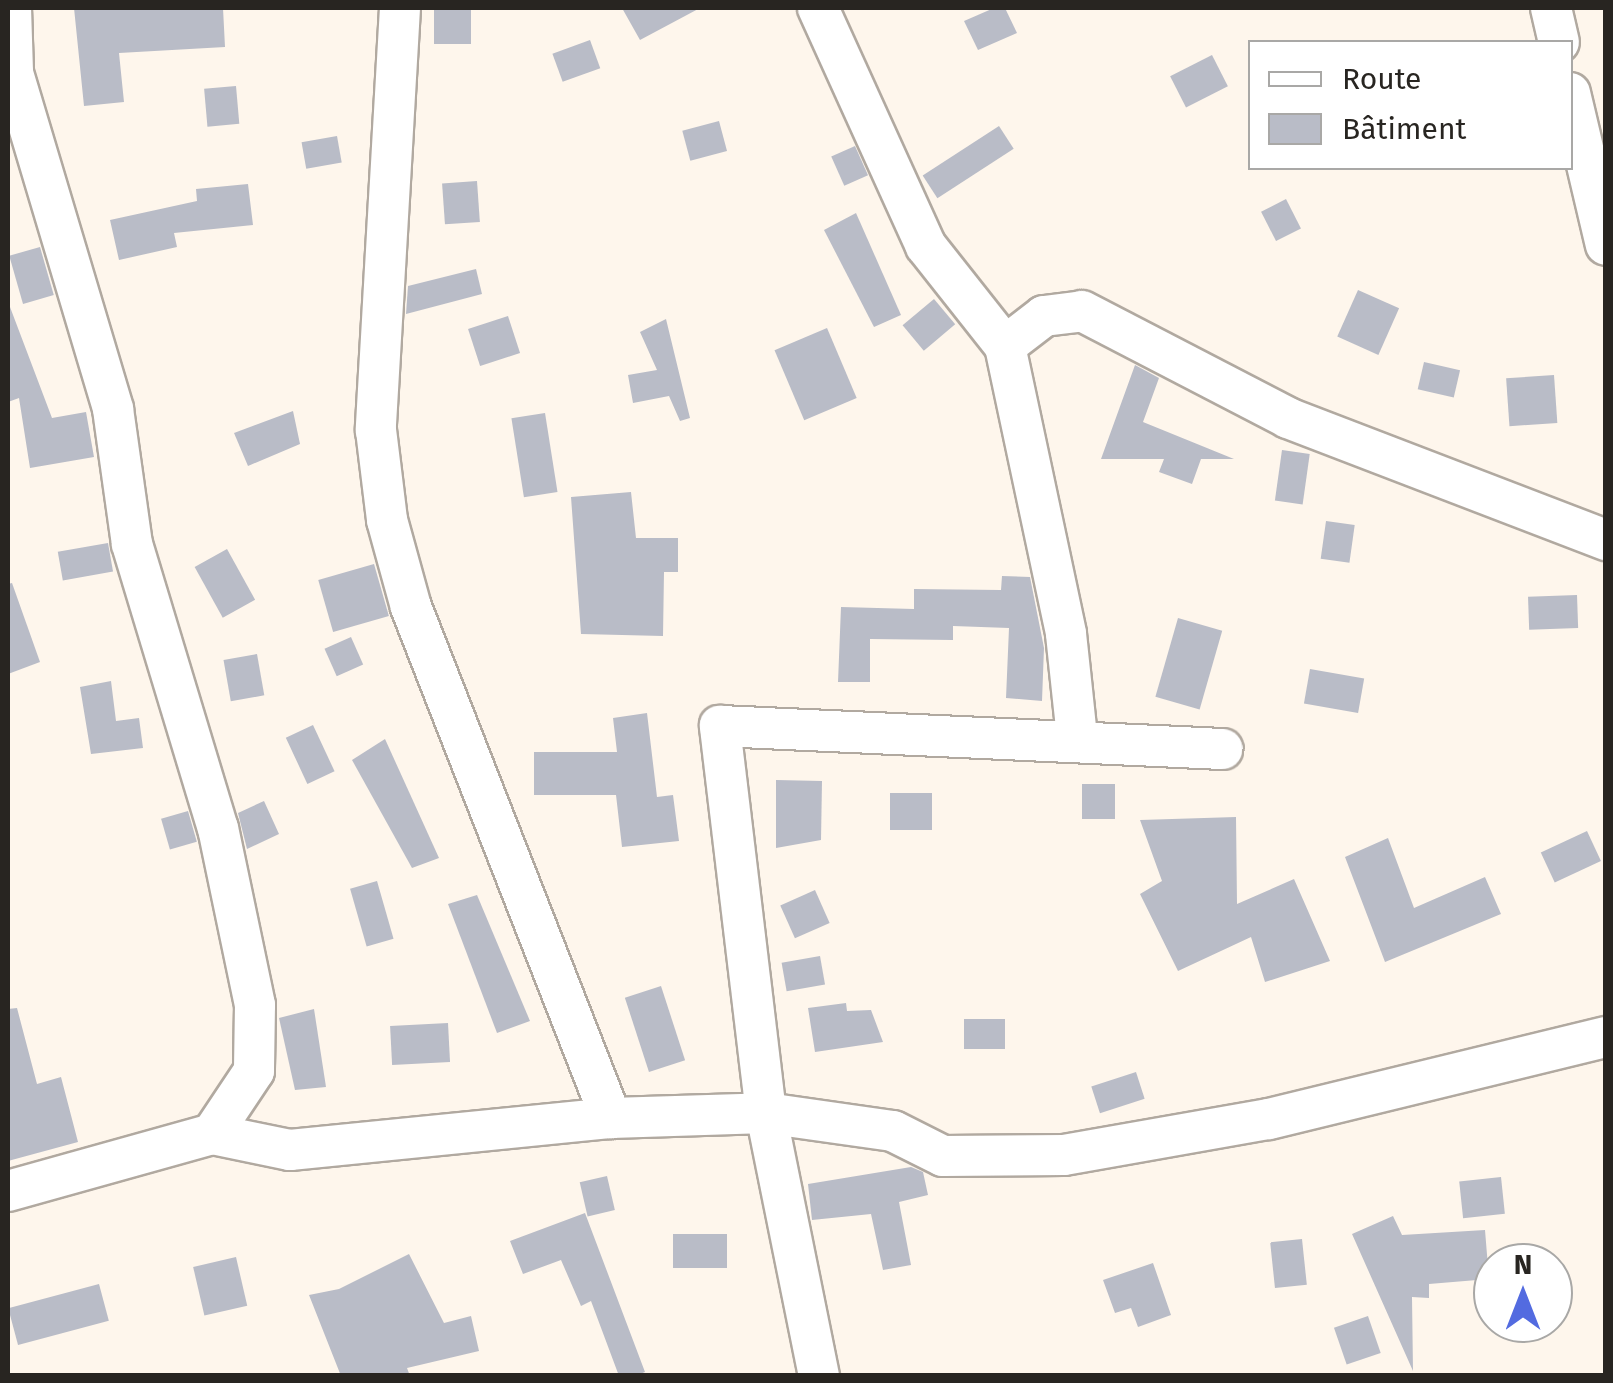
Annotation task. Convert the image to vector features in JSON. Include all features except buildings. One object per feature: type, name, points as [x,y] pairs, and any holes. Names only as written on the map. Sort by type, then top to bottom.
[{"type":"street","points":[[10,8],[13,72],[113,409],[132,544],[218,828],[255,1005],[254,1071],[212,1134]]},
{"type":"street","points":[[400,8],[376,430],[387,520],[481,794],[612,1118]]},
{"type":"street","points":[[818,8],[926,246],[1005,346],[1066,634],[1078,738]]},
{"type":"street","points":[[1551,8],[1559,40]]},
{"type":"street","points":[[1573,106],[1606,244]]},
{"type":"street","points":[[1005,346],[1044,316],[1082,311],[1288,418],[1606,540]]},
{"type":"street","points":[[819,1376],[766,1113],[720,726],[1078,738],[1222,749]]},
{"type":"street","points":[[8,1190],[212,1134],[290,1150],[612,1118],[766,1113],[893,1131],[943,1156],[1064,1155],[1269,1118],[1606,1037]]}]
